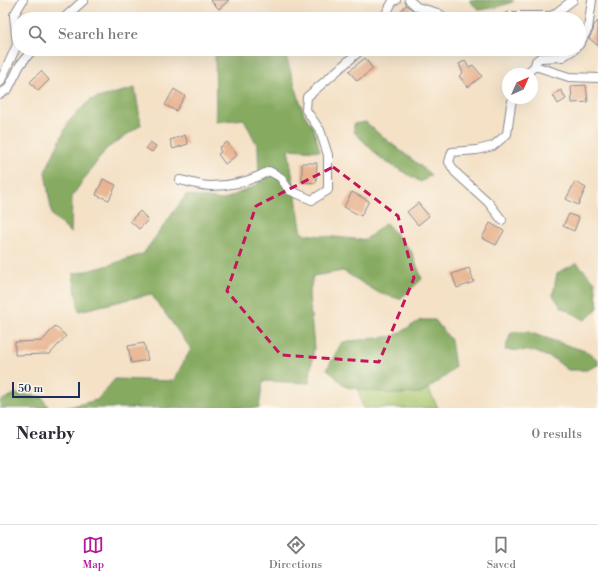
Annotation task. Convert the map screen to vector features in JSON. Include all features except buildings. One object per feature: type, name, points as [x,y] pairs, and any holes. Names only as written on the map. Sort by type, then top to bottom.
[{"type":"street","points":[[16,12],[23,0]]},
{"type":"street","points":[[71,12],[84,0]]},
{"type":"street","points":[[387,12],[393,1],[396,0]]},
{"type":"street","points":[[409,0],[417,7],[434,12]]},
{"type":"street","points":[[557,12],[573,0]]},
{"type":"street","points":[[586,33],[588,29],[592,0]]},
{"type":"street","points":[[0,82],[12,56]]},
{"type":"street","points":[[0,94],[8,89],[20,65],[27,56]]},
{"type":"street","points":[[180,180],[210,186],[233,184],[258,177],[269,171],[280,177],[290,190],[312,200],[328,190],[328,155],[320,130],[306,110],[307,97],[354,56]]},
{"type":"street","points":[[533,68],[536,61],[540,58],[564,56]]},
{"type":"street","points":[[535,66],[569,77],[598,78]]},
{"type":"street","points":[[502,220],[488,202],[455,172],[449,162],[452,152],[477,150],[493,146],[507,134],[511,104]]},
{"type":"highlighted area","points":[[333,167],[398,216],[414,278],[379,362],[281,355],[227,291],[256,206]]},
{"type":"green space","points":[[470,0],[513,0],[513,2],[498,7],[480,10],[470,2]]},
{"type":"green space","points":[[215,56],[286,56],[304,114],[313,127],[320,151],[288,149],[302,234],[365,240],[386,223],[411,251],[422,279],[400,299],[379,293],[343,271],[313,276],[309,295],[314,348],[309,383],[263,381],[259,408],[64,408],[97,400],[115,379],[173,381],[191,349],[151,294],[79,311],[73,274],[103,267],[143,254],[186,195],[223,200],[259,184],[258,147],[244,119],[216,122]]},
{"type":"green space","points":[[135,88],[141,125],[106,149],[72,196],[71,234],[52,215],[45,172],[69,121],[90,100]]},
{"type":"green space","points":[[366,122],[431,175],[421,182],[381,159],[354,132],[354,124]]},
{"type":"green space","points":[[577,263],[595,282],[598,308],[585,320],[561,307],[553,295],[557,273]]},
{"type":"green space","points":[[421,320],[435,320],[451,340],[455,367],[446,376],[421,393],[395,394],[346,387],[327,369],[342,342],[394,336]]},
{"type":"green space","points":[[511,332],[528,332],[588,352],[598,360],[598,365],[587,370],[568,370],[554,359],[533,351],[505,350]]},
{"type":"green space","points":[[428,388],[438,408],[363,408],[358,389],[395,394],[421,393]]},
{"type":"green space","points":[[15,394],[42,397],[49,408],[0,408],[0,401]]}]
